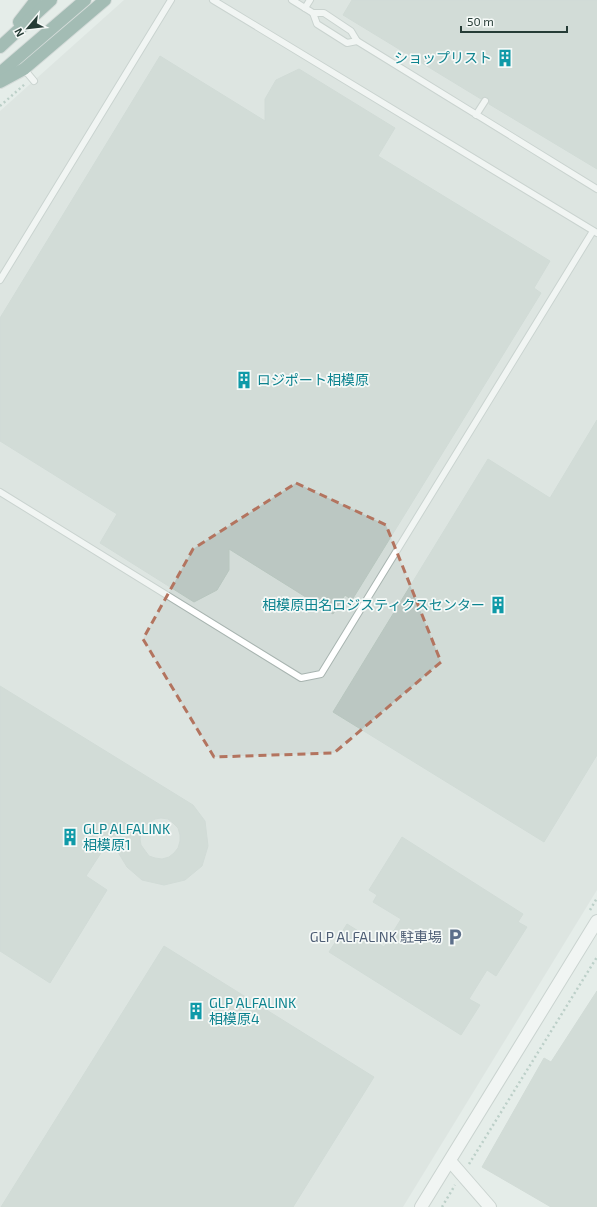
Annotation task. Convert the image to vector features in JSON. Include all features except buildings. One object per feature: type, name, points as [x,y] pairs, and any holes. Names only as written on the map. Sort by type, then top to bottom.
[{"type":"highway","points":[[1,46],[36,0]]},
{"type":"highway","points":[[1,46],[51,0]]},
{"type":"highway","points":[[0,73],[85,0]]},
{"type":"highway","points":[[0,82],[24,69],[105,0]]},
{"type":"street","points":[[421,1207],[597,921]]},
{"type":"street","points":[[450,1161],[490,1207]]},
{"type":"lane","points":[[0,280],[171,0]]},
{"type":"lane","points":[[0,492],[301,678],[321,674],[595,232],[213,0]]},
{"type":"lane","points":[[292,0],[313,13],[324,13],[352,31],[357,41],[597,189]]},
{"type":"lane","points":[[305,8],[310,0]]},
{"type":"lane","points":[[313,13],[317,24],[347,43],[357,41]]},
{"type":"lane","points":[[24,69],[34,81]]},
{"type":"lane","points":[[476,115],[485,101]]},
{"type":"path","points":[[442,1207],[597,957]]},
{"type":"highlighted area","points":[[296,483],[386,525],[441,662],[334,753],[214,757],[143,639],[193,549]]},
{"type":"shaded area","points":[[124,0],[597,0],[597,890],[403,1207],[0,1207],[0,111]]},
{"type":"place","name":"ショップリスト","points":[[505,58]]},
{"type":"place","name":"ロジポート相模原","points":[[244,380]]},
{"type":"place","name":"相模原田名ロジスティクスセンター","points":[[498,605]]},
{"type":"place","name":"GLP ALFALINK 相模原1","points":[[70,837]]},
{"type":"place","name":"GLP ALFALINK 駐車場","points":[[455,937]]},
{"type":"place","name":"GLP ALFALINK 相模原4","points":[[196,1011]]}]
